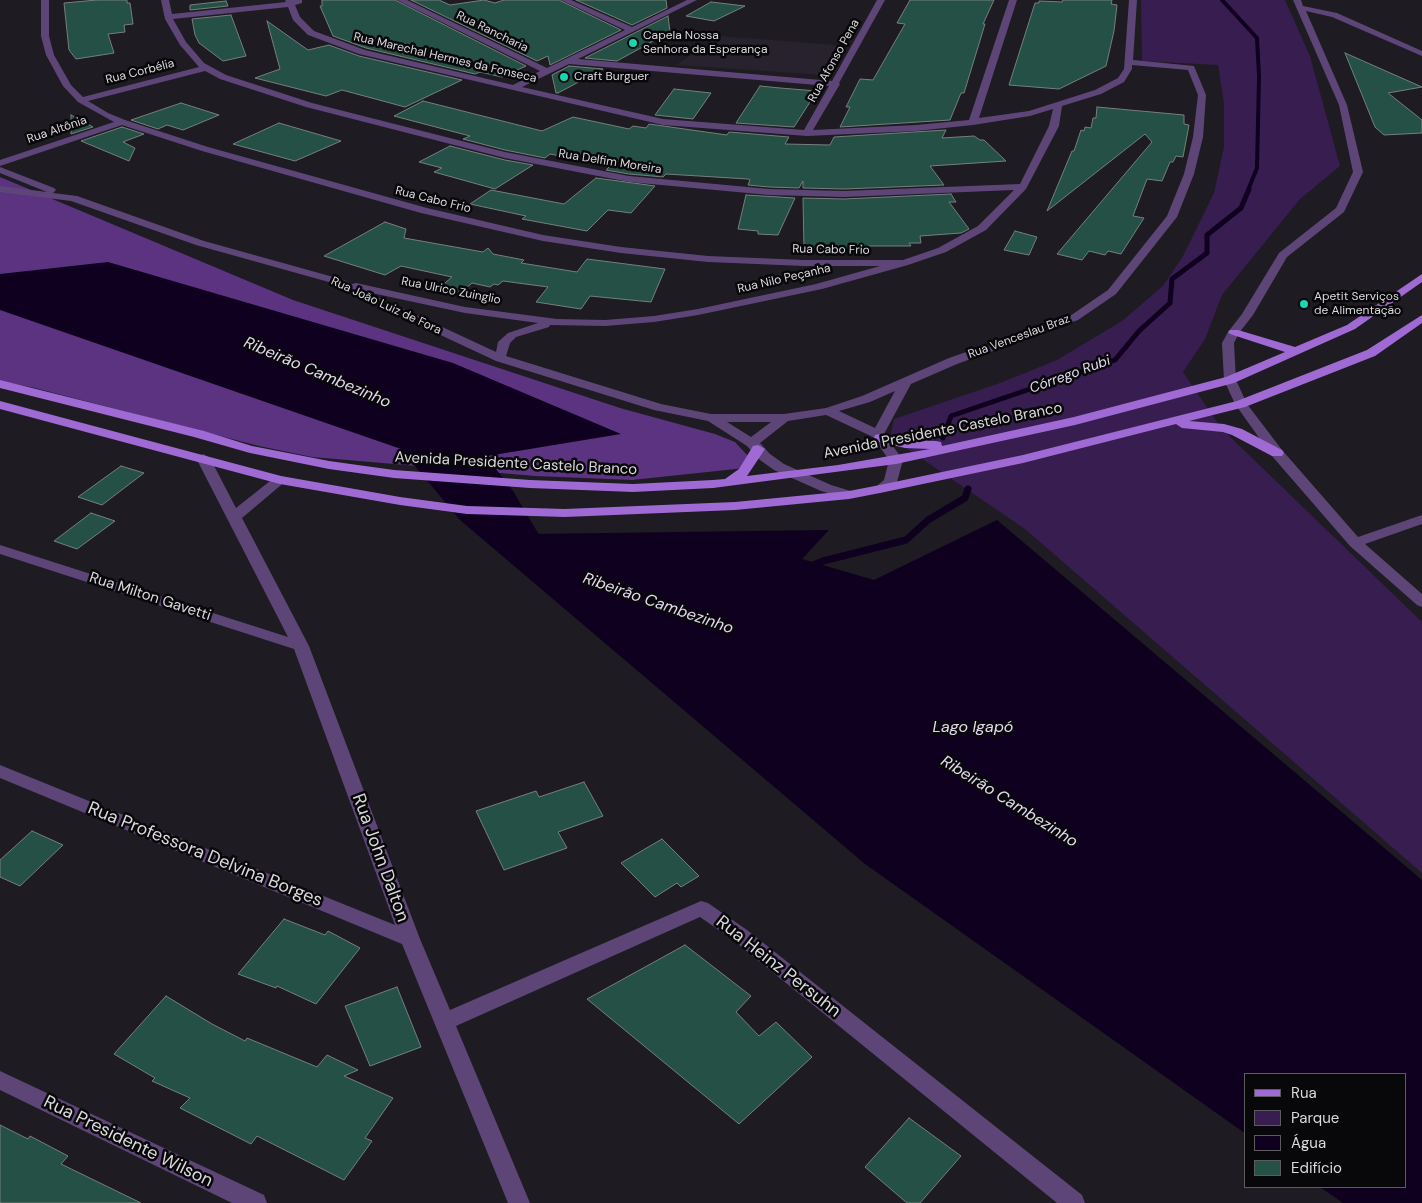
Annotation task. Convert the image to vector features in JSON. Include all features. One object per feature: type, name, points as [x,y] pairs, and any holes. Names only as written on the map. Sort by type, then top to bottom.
[{"type":"main road","name":"Avenida Presidente Castelo Branco","points":[[0,384],[190,431],[250,450],[329,465],[394,474],[530,484],[633,488],[730,482],[838,470],[896,460],[1075,421],[1230,380],[1351,327],[1422,277]]},
{"type":"main road","points":[[0,405],[280,480],[400,501],[467,510],[565,513],[735,506],[880,489],[1031,457],[1241,404],[1371,353],[1422,318]]},
{"type":"main road","points":[[1234,332],[1268,344],[1296,350]]},
{"type":"main road","points":[[1163,424],[1203,424],[1224,428],[1237,432],[1277,453]]},
{"type":"main road","points":[[879,436],[905,444],[932,445],[989,441]]},
{"type":"main road","points":[[730,482],[744,472],[755,446]]},
{"type":"street","name":"Rua Cabo Frio","points":[[45,0],[45,36],[50,55],[67,86],[81,100],[105,115],[122,122],[196,146],[425,211],[543,238],[620,250],[708,259],[804,263],[904,263]]},
{"type":"street","points":[[165,0],[169,16],[183,42],[206,68]]},
{"type":"street","points":[[169,16],[300,0]]},
{"type":"street","name":"Rua Rancharia","points":[[401,0],[546,71]]},
{"type":"street","points":[[565,0],[632,30]]},
{"type":"street","points":[[515,87],[693,0]]},
{"type":"street","name":"Rua Afonso Pena","points":[[807,133],[836,84],[881,0]]},
{"type":"street","points":[[973,122],[1013,0]]},
{"type":"street","points":[[1128,62],[1133,0]]},
{"type":"street","name":"Rua Marechal Hermes da Fonseca","points":[[290,2],[296,18],[310,33],[327,41],[362,52],[663,122],[717,127],[807,133],[906,129],[973,122],[1021,114],[1058,105],[1115,84],[1125,75],[1128,62]]},
{"type":"street","points":[[1299,4],[1334,16],[1422,54]]},
{"type":"street","points":[[1299,4],[1344,105],[1358,172],[1340,210],[1283,255],[1247,315],[1234,332],[1228,343],[1230,380],[1241,404],[1277,453],[1355,543],[1422,602]]},
{"type":"street","points":[[568,61],[836,84]]},
{"type":"street","name":"Rua Venceslau Braz","points":[[784,418],[828,411],[866,399],[907,380],[1074,318],[1112,292],[1172,217],[1189,174],[1198,137],[1202,95],[1191,68],[1128,62]]},
{"type":"street","name":"Rua Corbélia","points":[[81,100],[206,68]]},
{"type":"street","name":"Rua Delfim Moreira","points":[[206,68],[249,86],[318,107],[505,155],[629,180],[805,194],[1023,186]]},
{"type":"street","name":"Rua Nilo Peçanha","points":[[556,322],[605,323],[654,319],[698,312],[818,287],[904,263],[942,250],[982,228],[1023,186],[1054,126],[1058,105]]},
{"type":"street","name":"Rua Altônia","points":[[0,163],[122,122]]},
{"type":"street","points":[[0,170],[73,198]]},
{"type":"street","name":"Rua João Luiz de Fora","points":[[0,189],[73,198],[200,243],[340,282],[372,299],[500,358],[658,407],[711,418],[784,418]]},
{"type":"street","name":"Rua Ulrico Zuinglio","points":[[340,282],[414,297],[465,310],[556,322]]},
{"type":"street","points":[[500,358],[504,342],[512,335],[527,329],[556,322]]},
{"type":"street","points":[[879,436],[907,380]]},
{"type":"street","points":[[828,411],[879,436],[896,460],[890,482],[880,489]]},
{"type":"street","name":"Rua João Luiz de Fora","points":[[711,418],[755,446],[779,467],[826,488],[849,494]]},
{"type":"street","points":[[755,446],[784,418]]},
{"type":"street","name":"Rua John Dalton","points":[[203,458],[301,646],[410,939],[519,1203]]},
{"type":"street","points":[[234,518],[254,499],[280,480]]},
{"type":"street","points":[[1355,543],[1422,519]]},
{"type":"street","name":"Rua Milton Gavetti","points":[[0,549],[301,646]]},
{"type":"street","name":"Rua Professora Delvina Borges","points":[[0,771],[410,939]]},
{"type":"street","name":"Rua Heinz Persuhn","points":[[444,1022],[701,908],[740,935],[1074,1203]]},
{"type":"street","name":"Rua Presidente Wilson","points":[[0,1080],[256,1203]]},
{"type":"shaded area","points":[[719,36],[837,45],[823,75],[676,65]]},
{"type":"shaded area","points":[[0,177],[293,300],[620,408],[715,434],[735,442],[748,456],[745,468],[632,480],[535,476],[312,457],[259,446],[35,388],[0,381]]},
{"type":"green space","points":[[1141,0],[1285,0],[1310,56],[1340,166],[1300,199],[1222,295],[1205,339],[1183,372],[1221,428],[1422,622],[1422,873],[1025,529],[890,437],[894,419],[1000,383],[1057,360],[1122,321],[1163,286],[1183,256],[1214,193],[1224,147],[1224,103],[1218,65],[1142,61]]},
{"type":"water","name":"Lago Igapó","points":[[108,262],[453,363],[621,434],[457,461],[532,534],[829,530],[802,559],[874,580],[997,520],[1422,880],[1422,1203],[1343,1203],[1321,1188],[1407,1188],[1407,1073],[1244,1073],[1244,1133],[865,864],[460,520],[401,449],[0,310],[0,274]]},
{"type":"building","points":[[127,0],[127,3],[130,3],[133,24],[124,25],[125,32],[108,34],[114,53],[76,59],[69,50],[64,3]]},
{"type":"building","points":[[322,0],[395,0],[526,66],[502,77],[480,72],[475,74],[366,48],[333,36],[320,6],[322,6]]},
{"type":"building","points":[[411,0],[439,0],[450,5],[484,0],[495,3],[504,0],[559,0],[621,30],[550,65],[548,56],[537,61]]},
{"type":"building","points":[[576,0],[666,0],[667,8],[632,25]]},
{"type":"building","points":[[910,0],[994,0],[983,24],[985,24],[964,93],[961,93],[950,120],[840,127],[850,107],[846,107],[860,79],[873,80],[905,24],[897,23]]},
{"type":"building","points":[[1063,0],[1112,0],[1111,4],[1117,5],[1114,31],[1106,66],[1059,89],[1009,85],[1035,3],[1039,3],[1039,1],[1062,2]]},
{"type":"building","points":[[226,1],[228,6],[190,10],[190,5]]},
{"type":"building","points":[[711,2],[745,6],[714,21],[686,16]]},
{"type":"building","points":[[231,15],[246,56],[223,61],[199,43],[195,35],[192,19]]},
{"type":"building","points":[[668,16],[670,32],[617,61],[585,58]]},
{"type":"building","points":[[267,21],[308,50],[329,45],[359,56],[462,80],[405,107],[342,90],[326,96],[255,78],[280,69]]},
{"type":"building","points":[[1345,53],[1422,87],[1388,93],[1422,120],[1422,133],[1384,135],[1375,127]]},
{"type":"building","name":"Craft Burguer","points":[[569,66],[603,69],[556,93],[552,75]]},
{"type":"building","points":[[760,86],[817,91],[794,127],[736,123]]},
{"type":"building","points":[[674,89],[711,93],[693,119],[655,115]]},
{"type":"building","points":[[423,101],[542,131],[573,117],[629,129],[633,126],[646,128],[649,124],[727,135],[729,132],[789,137],[785,144],[830,145],[834,137],[946,130],[942,138],[974,136],[984,140],[1006,161],[930,166],[944,185],[844,189],[803,188],[803,181],[799,188],[769,187],[748,185],[750,180],[748,179],[666,174],[663,177],[629,174],[606,170],[610,166],[566,157],[550,154],[545,158],[505,150],[463,139],[470,136],[394,116]]},
{"type":"building","points":[[181,103],[219,115],[183,130],[167,125],[158,129],[131,120]]},
{"type":"building","points":[[1097,107],[1184,115],[1184,124],[1189,125],[1183,157],[1176,156],[1173,162],[1170,162],[1162,181],[1147,179],[1133,216],[1144,218],[1121,254],[1108,251],[1105,255],[1089,251],[1082,260],[1057,254],[1152,142],[1145,134],[1047,211],[1072,151],[1074,151],[1081,130],[1084,131],[1085,127],[1091,128],[1093,118],[1096,118]]},
{"type":"building","points":[[71,115],[93,127],[71,134]]},
{"type":"building","points":[[279,123],[341,141],[295,161],[233,144]]},
{"type":"building","points":[[122,127],[144,134],[123,142],[135,148],[129,161],[81,141]]},
{"type":"building","points":[[450,146],[533,165],[495,189],[434,172],[442,168],[419,162]]},
{"type":"building","points":[[596,178],[655,186],[631,213],[608,210],[587,231],[522,219],[526,216],[470,204],[491,190],[564,204]]},
{"type":"building","points":[[951,194],[956,202],[949,202],[969,229],[961,233],[920,236],[921,243],[909,243],[911,246],[852,246],[853,248],[804,249],[803,198],[844,199]]},
{"type":"building","points":[[746,195],[795,198],[778,235],[758,234],[758,231],[738,229]]},
{"type":"building","points":[[385,222],[406,229],[404,238],[483,252],[488,248],[493,254],[524,260],[521,263],[577,272],[587,259],[665,269],[651,302],[590,296],[581,309],[536,302],[548,287],[503,281],[498,285],[494,284],[490,287],[472,283],[461,293],[438,289],[452,277],[401,266],[385,275],[324,256]]},
{"type":"building","points":[[1015,231],[1037,237],[1029,255],[1004,250]]},
{"type":"building","points":[[121,466],[144,473],[102,505],[78,497]]},
{"type":"building","points":[[91,513],[115,521],[77,549],[54,541]]},
{"type":"building","points":[[584,782],[603,816],[558,832],[567,848],[504,870],[476,811],[536,791],[539,797]]},
{"type":"building","points":[[32,831],[63,845],[20,886],[0,877],[0,860]]},
{"type":"building","points":[[662,839],[699,876],[681,887],[677,883],[655,897],[621,863]]},
{"type":"building","points":[[284,919],[325,935],[328,931],[360,948],[316,1004],[277,986],[276,988],[238,974]]},
{"type":"building","points":[[685,945],[751,996],[736,1012],[759,1036],[776,1022],[812,1057],[739,1124],[587,999]]},
{"type":"building","points":[[397,987],[421,1047],[370,1066],[345,1006]]},
{"type":"building","points":[[166,996],[212,1024],[245,1041],[247,1038],[317,1067],[327,1055],[358,1070],[344,1076],[393,1098],[365,1138],[372,1141],[344,1180],[257,1136],[251,1144],[180,1108],[190,1098],[152,1081],[155,1078],[114,1054]]},
{"type":"building","points":[[909,1118],[961,1156],[920,1203],[907,1203],[865,1167]]},
{"type":"building","points":[[0,1125],[28,1139],[30,1136],[68,1156],[61,1164],[141,1203],[0,1203]]},
{"type":"waterway","name":"Córrego Rubi","points":[[1222,0],[1257,38],[1259,76],[1257,168],[1248,190]]},
{"type":"waterway","name":"Córrego Rubi","points":[[943,438],[951,416],[1115,360],[1139,331],[1170,303],[1172,279],[1207,253],[1207,235],[1241,208],[1249,189]]},
{"type":"waterway","name":"Ribeirão Cambezinho","points":[[428,423],[464,440],[471,462],[494,491],[531,555]]},
{"type":"waterway","name":"Córrego Rubi","points":[[808,567],[823,561],[906,540],[928,520],[965,498],[968,489]]},
{"type":"place","name":"Capela Nossa Senhora da Esperança","points":[[633,43]]},
{"type":"place","name":"Craft Burguer","points":[[564,77]]},
{"type":"place","name":"Apetit Serviços de Alimentação","points":[[1304,304]]}]
